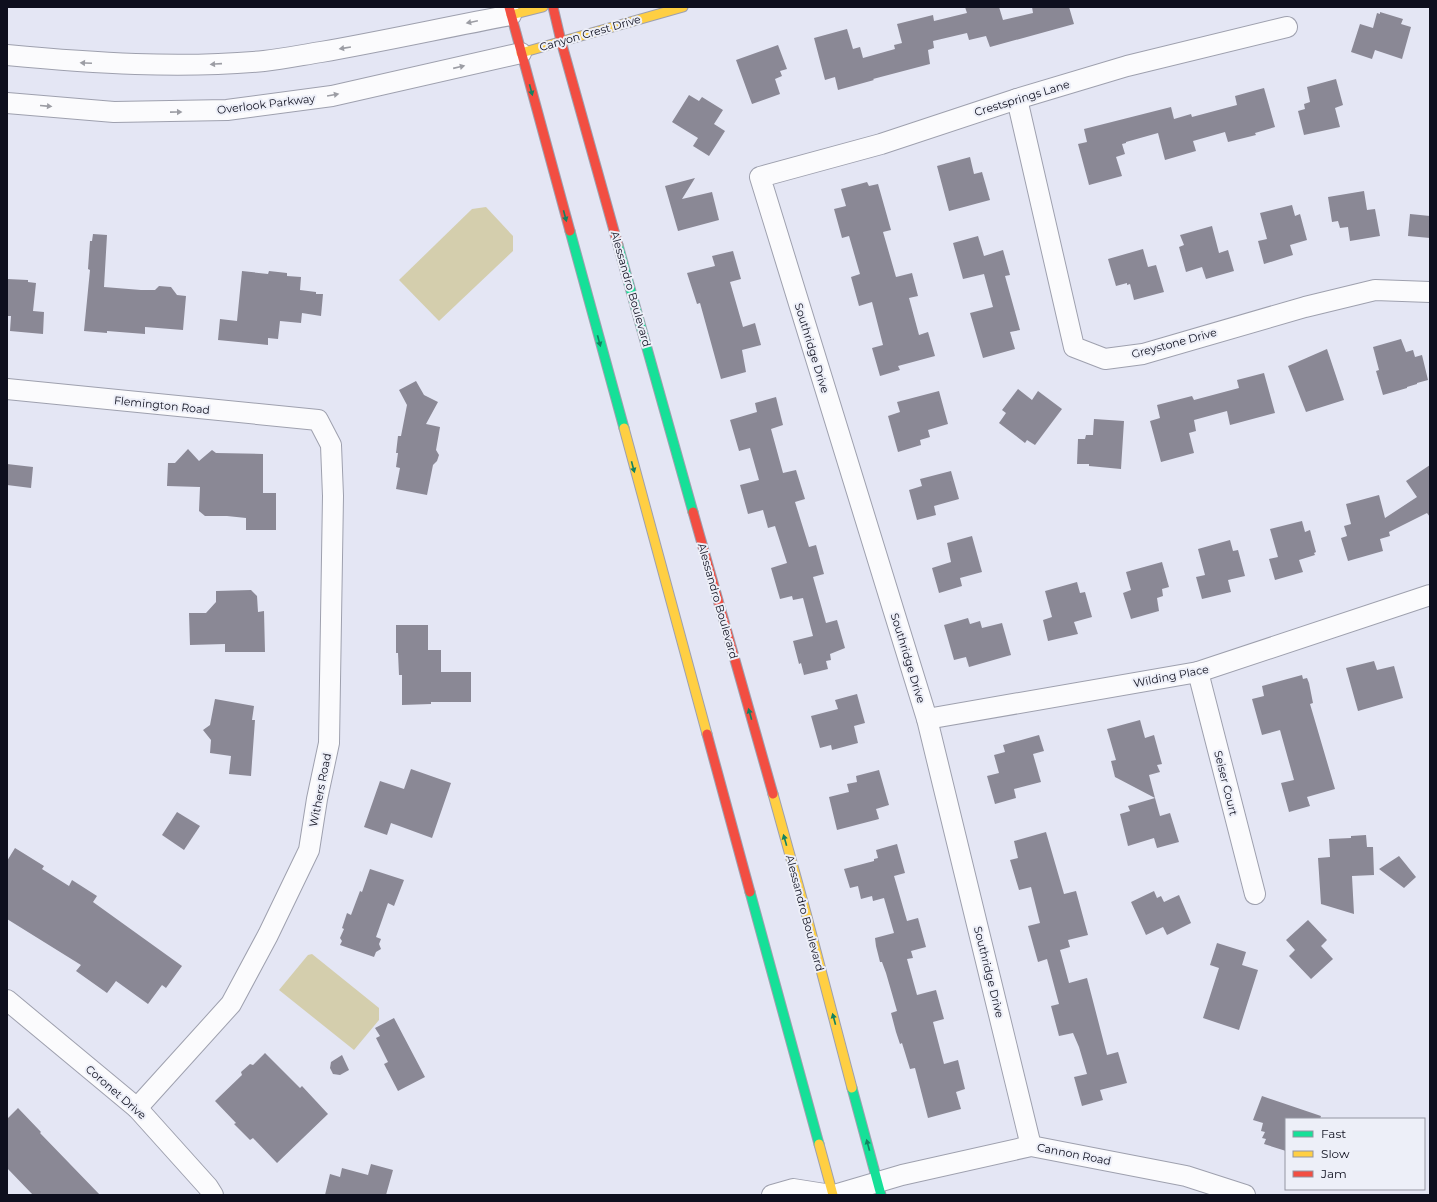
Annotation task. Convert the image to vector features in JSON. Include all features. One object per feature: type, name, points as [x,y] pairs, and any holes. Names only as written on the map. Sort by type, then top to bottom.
[{"type":"main road","points":[[543,7],[510,11],[520,53],[832,1195]]},
{"type":"main road","name":"Alessandro Boulevard","points":[[554,7],[561,41],[806,913],[880,1189]]},
{"type":"main road","name":"Canyon Crest Drive","points":[[520,53],[683,7]]},
{"type":"street","points":[[7,55],[82,62],[141,65],[203,65],[265,61],[372,43],[510,11]]},
{"type":"street","name":"Crestsprings Lane","points":[[760,178],[881,144],[1017,99],[1127,66],[1287,27]]},
{"type":"street","name":"Overlook Parkway","points":[[7,103],[114,112],[227,110],[332,96],[520,53]]},
{"type":"street","name":"Greystone Drive","points":[[1017,99],[1074,348],[1105,358],[1143,354],[1306,307],[1375,290],[1430,292]]},
{"type":"street","name":"Southridge Drive","points":[[760,178],[927,719],[1031,1146]]},
{"type":"street","name":"Flemington Road","points":[[7,389],[318,420]]},
{"type":"street","name":"Withers Road","points":[[137,1108],[231,1004],[268,935],[309,850],[317,799],[329,743],[333,496],[331,445],[318,420]]},
{"type":"street","name":"Wilding Place","points":[[927,719],[1198,672],[1430,595]]},
{"type":"street","name":"Seiser Court","points":[[1198,672],[1254,894]]},
{"type":"street","name":"Coronet Drive","points":[[7,1000],[137,1108],[214,1195]]},
{"type":"street","name":"Cannon Road","points":[[772,1195],[793,1189],[832,1195],[880,1189],[1031,1146],[1186,1176],[1245,1195]]},
{"type":"shaded area","points":[[486,207],[513,236],[513,251],[439,321],[399,280],[472,209]]},
{"type":"shaded area","points":[[312,954],[379,1008],[379,1020],[354,1050],[279,990],[308,955]]},
{"type":"building","points":[[965,7],[999,7],[1003,20],[1033,13],[1032,7],[1069,7],[1074,24],[990,47],[986,36],[969,40],[967,33],[933,41],[934,48],[928,50],[930,64],[838,90],[835,77],[825,80],[814,38],[847,29],[853,49],[860,47],[863,58],[895,49],[894,45],[902,43],[897,24],[933,15],[934,21],[967,13]]},
{"type":"building","points":[[1380,12],[1403,19],[1401,24],[1411,27],[1402,59],[1375,50],[1372,59],[1351,52],[1360,24],[1373,28],[1377,13],[1380,14]]},
{"type":"building","points":[[778,45],[787,69],[780,71],[782,76],[775,79],[780,94],[752,104],[736,60]]},
{"type":"building","points":[[1336,79],[1343,105],[1335,108],[1340,127],[1304,135],[1298,111],[1305,109],[1304,104],[1310,102],[1307,87]]},
{"type":"building","points":[[1264,88],[1275,127],[1255,133],[1256,135],[1228,142],[1225,132],[1193,141],[1196,151],[1165,160],[1158,133],[1126,142],[1122,144],[1125,154],[1116,157],[1122,176],[1089,185],[1078,144],[1087,142],[1084,129],[1171,107],[1174,119],[1191,114],[1192,117],[1237,105],[1235,96]]},
{"type":"building","points":[[689,95],[699,101],[702,97],[723,110],[714,124],[725,131],[709,156],[693,146],[698,138],[672,122]]},
{"type":"building","points":[[970,157],[974,174],[982,172],[990,200],[949,211],[937,166]]},
{"type":"building","points":[[695,178],[682,199],[712,192],[719,220],[678,231],[665,186]]},
{"type":"building","points":[[867,182],[869,186],[878,184],[891,230],[883,232],[896,277],[912,273],[918,296],[909,298],[919,335],[928,332],[935,356],[898,366],[900,370],[880,376],[872,348],[883,345],[872,302],[859,306],[851,277],[860,274],[849,236],[842,238],[834,209],[846,206],[841,189]]},
{"type":"building","points":[[1364,191],[1367,210],[1375,209],[1380,236],[1350,241],[1348,227],[1340,228],[1338,221],[1332,222],[1328,197]]},
{"type":"building","points":[[1292,205],[1295,216],[1300,214],[1307,240],[1290,245],[1293,255],[1264,264],[1258,241],[1267,239],[1260,213]]},
{"type":"building","points":[[1410,214],[1430,216],[1430,238],[1408,236]]},
{"type":"building","points":[[1212,226],[1219,253],[1228,250],[1234,271],[1206,279],[1202,267],[1186,272],[1179,247],[1184,245],[1180,235]]},
{"type":"building","points":[[93,234],[107,235],[104,287],[155,290],[159,286],[171,287],[177,295],[186,296],[183,330],[145,327],[145,334],[84,331],[90,270],[88,269],[90,241],[92,241]]},
{"type":"building","points":[[978,236],[984,256],[1003,250],[1010,275],[1005,276],[1020,330],[1010,332],[1015,349],[983,358],[970,313],[993,307],[984,274],[963,279],[953,243]]},
{"type":"building","points":[[1143,249],[1148,267],[1156,265],[1164,292],[1134,300],[1130,284],[1127,285],[1127,283],[1116,286],[1108,259]]},
{"type":"building","points":[[733,251],[741,279],[730,282],[743,327],[755,323],[761,345],[742,350],[746,372],[721,379],[700,303],[697,304],[687,273],[715,266],[712,256]]},
{"type":"building","points":[[242,271],[268,274],[269,271],[287,273],[287,276],[301,277],[300,290],[323,294],[321,316],[302,313],[301,323],[280,321],[278,339],[268,338],[268,345],[218,340],[220,319],[237,321]]},
{"type":"building","points":[[7,279],[28,280],[28,282],[36,283],[33,311],[44,312],[43,334],[10,331],[11,316],[7,316]]},
{"type":"building","points":[[1401,339],[1406,352],[1413,350],[1415,357],[1422,355],[1428,380],[1383,395],[1376,371],[1379,370],[1373,347]]},
{"type":"building","points":[[1327,349],[1344,400],[1306,412],[1288,366]]},
{"type":"building","points":[[1264,373],[1275,413],[1230,425],[1227,411],[1194,420],[1196,431],[1189,433],[1194,453],[1161,462],[1150,421],[1160,418],[1157,405],[1192,396],[1194,400],[1239,388],[1237,380]]},
{"type":"building","points":[[416,381],[424,395],[438,402],[426,424],[440,427],[436,450],[439,455],[437,461],[433,465],[427,495],[396,489],[400,468],[396,467],[398,436],[401,436],[407,405],[399,390]]},
{"type":"building","points":[[1018,389],[1032,400],[1038,391],[1062,409],[1035,445],[1027,440],[1025,443],[999,423],[1006,413],[1002,410]]},
{"type":"building","points":[[939,391],[948,424],[928,430],[930,437],[920,440],[921,445],[898,452],[888,416],[900,412],[897,402]]},
{"type":"building","points":[[776,397],[783,425],[771,429],[783,473],[796,470],[805,499],[795,502],[809,547],[816,545],[824,574],[813,577],[826,623],[837,620],[845,648],[830,654],[831,660],[826,661],[828,669],[804,675],[801,663],[799,664],[793,641],[813,636],[803,598],[793,600],[792,596],[780,599],[771,568],[787,563],[775,526],[768,528],[763,510],[748,514],[740,485],[759,480],[750,448],[739,451],[730,420],[757,412],[755,403]]},
{"type":"building","points":[[1094,419],[1124,421],[1121,469],[1089,466],[1089,464],[1077,464],[1078,439],[1085,439],[1086,435],[1093,435]]},
{"type":"building","points":[[188,449],[199,461],[212,450],[216,453],[263,454],[263,493],[276,493],[276,530],[246,530],[246,518],[205,516],[199,511],[200,487],[167,486],[168,463],[175,463]]},
{"type":"building","points":[[7,464],[33,467],[31,488],[7,485]]},
{"type":"building","points":[[1430,465],[1430,517],[1427,513],[1389,532],[1390,536],[1380,539],[1383,551],[1348,561],[1341,538],[1347,536],[1344,526],[1351,524],[1346,504],[1379,495],[1385,518],[1417,497],[1406,481]]},
{"type":"building","points":[[951,471],[959,499],[934,506],[936,515],[917,520],[909,490],[922,486],[920,479]]},
{"type":"building","points":[[1302,521],[1305,532],[1310,530],[1316,552],[1314,553],[1315,555],[1299,560],[1303,572],[1275,580],[1269,559],[1278,557],[1270,529]]},
{"type":"building","points":[[972,536],[982,572],[960,578],[962,586],[939,593],[932,568],[951,562],[947,543]]},
{"type":"building","points":[[1230,540],[1233,551],[1238,550],[1245,576],[1228,580],[1231,592],[1202,599],[1196,577],[1205,575],[1198,549]]},
{"type":"building","points":[[1162,562],[1169,587],[1162,589],[1163,596],[1157,598],[1159,611],[1131,619],[1123,593],[1131,590],[1126,572]]},
{"type":"building","points":[[1077,582],[1080,593],[1085,592],[1092,617],[1074,622],[1078,634],[1048,641],[1043,620],[1052,617],[1045,591]]},
{"type":"building","points":[[251,590],[257,596],[258,612],[264,611],[265,652],[225,652],[225,644],[190,645],[189,613],[206,613],[216,602],[216,591]]},
{"type":"building","points":[[968,618],[970,624],[980,621],[982,628],[1002,623],[1011,655],[969,667],[966,657],[954,660],[944,625]]},
{"type":"building","points":[[396,625],[428,625],[428,650],[441,650],[441,672],[471,672],[471,702],[431,702],[431,704],[402,705],[402,675],[399,675],[398,653],[396,653]]},
{"type":"building","points":[[1374,661],[1377,670],[1394,666],[1403,698],[1358,711],[1346,668]]},
{"type":"building","points":[[1302,675],[1303,679],[1307,678],[1309,683],[1313,703],[1310,704],[1335,789],[1307,797],[1310,806],[1289,812],[1281,783],[1294,780],[1280,730],[1262,735],[1252,699],[1264,696],[1262,686]]},
{"type":"building","points":[[857,694],[865,723],[854,726],[858,743],[832,750],[831,745],[820,748],[811,716],[838,709],[835,700]]},
{"type":"building","points":[[215,699],[254,706],[252,720],[255,720],[251,776],[229,774],[231,756],[210,753],[211,740],[203,730],[210,725]]},
{"type":"building","points":[[1140,720],[1145,738],[1154,735],[1162,764],[1157,765],[1160,772],[1149,775],[1155,798],[1115,777],[1111,761],[1116,760],[1107,729]]},
{"type":"building","points":[[1039,735],[1044,751],[1033,754],[1041,782],[1014,789],[1016,798],[995,804],[987,776],[999,773],[994,755],[1005,752],[1003,745]]},
{"type":"building","points":[[411,769],[451,783],[432,838],[391,823],[387,835],[364,827],[380,781],[404,789]]},
{"type":"building","points":[[879,770],[889,805],[876,809],[879,819],[837,830],[829,797],[849,792],[847,784],[857,782],[856,776]]},
{"type":"building","points":[[1155,798],[1160,816],[1170,813],[1179,842],[1157,848],[1154,838],[1128,846],[1120,814],[1130,811],[1128,806]]},
{"type":"building","points":[[177,812],[200,826],[184,850],[162,835]]},
{"type":"building","points":[[1046,832],[1064,894],[1076,891],[1088,935],[1068,940],[1070,947],[1060,950],[1069,983],[1087,978],[1107,1055],[1118,1052],[1127,1083],[1100,1090],[1103,1100],[1082,1106],[1074,1077],[1087,1074],[1073,1033],[1059,1036],[1051,1006],[1059,1004],[1047,959],[1038,962],[1028,926],[1040,923],[1031,887],[1019,890],[1010,860],[1018,858],[1014,841]]},
{"type":"building","points":[[1366,835],[1367,847],[1373,847],[1374,875],[1352,876],[1354,914],[1321,904],[1318,858],[1330,857],[1329,839],[1351,838],[1351,836]]},
{"type":"building","points":[[897,844],[905,873],[894,876],[907,921],[918,918],[926,947],[911,951],[913,958],[907,959],[917,995],[936,990],[944,1019],[933,1022],[944,1064],[958,1060],[965,1089],[956,1092],[961,1109],[928,1118],[915,1068],[910,1069],[902,1043],[900,1044],[896,1032],[891,1013],[897,1011],[886,973],[882,962],[880,962],[876,946],[875,938],[894,933],[884,898],[873,901],[872,896],[861,899],[858,886],[850,888],[844,869],[874,861],[874,859],[878,858],[876,850]]},
{"type":"building","points":[[15,848],[44,866],[42,869],[69,886],[72,880],[97,896],[93,902],[182,966],[166,988],[162,985],[148,1004],[116,981],[107,993],[76,971],[81,965],[7,919],[7,861]]},
{"type":"building","points":[[1399,856],[1416,877],[1404,888],[1379,869]]},
{"type":"building","points":[[370,869],[404,880],[394,906],[388,903],[376,937],[381,939],[379,944],[381,949],[376,952],[374,957],[340,945],[342,941],[340,938],[344,929],[342,928],[347,913],[351,915],[360,891],[362,892]]},
{"type":"building","points":[[1154,891],[1157,898],[1161,896],[1164,902],[1179,895],[1191,923],[1167,935],[1163,927],[1146,935],[1131,902]]},
{"type":"building","points":[[1308,920],[1327,940],[1321,946],[1333,959],[1311,979],[1289,956],[1295,950],[1286,940]]},
{"type":"building","points":[[1217,943],[1246,952],[1242,965],[1258,970],[1239,1030],[1203,1018],[1219,968],[1210,965]]},
{"type":"building","points":[[394,1018],[425,1077],[398,1091],[384,1064],[388,1062],[376,1038],[380,1036],[375,1028]]},
{"type":"building","points":[[265,1053],[300,1088],[302,1086],[328,1114],[277,1163],[253,1138],[250,1140],[234,1124],[236,1123],[215,1101],[242,1075],[241,1072],[250,1064],[253,1065]]},
{"type":"building","points":[[342,1055],[349,1070],[340,1075],[333,1074],[330,1068],[331,1062]]},
{"type":"building","points":[[1262,1096],[1321,1116],[1320,1118],[1285,1118],[1285,1151],[1264,1144],[1266,1139],[1262,1138],[1265,1132],[1261,1131],[1263,1123],[1253,1120]]},
{"type":"building","points":[[18,1108],[100,1195],[33,1195],[7,1168],[7,1119]]},
{"type":"building","points":[[371,1164],[393,1170],[386,1195],[325,1195],[330,1174],[340,1177],[342,1168],[368,1175]]},
{"type":"traffic: fast","points":[[570,231],[624,428]]},
{"type":"traffic: fast","points":[[618,245],[693,512]]},
{"type":"traffic: fast","points":[[750,892],[819,1144]]},
{"type":"traffic: fast","points":[[852,1088],[881,1195]]},
{"type":"traffic: slow","points":[[511,15],[543,7]]},
{"type":"traffic: slow","points":[[521,53],[683,7]]},
{"type":"traffic: slow","points":[[624,428],[707,734]]},
{"type":"traffic: slow","points":[[773,794],[852,1088]]},
{"type":"traffic: slow","points":[[819,1144],[833,1195]]},
{"type":"traffic: jam","points":[[509,7],[570,231]]},
{"type":"traffic: jam","points":[[553,7],[561,41],[618,245]]},
{"type":"traffic: jam","points":[[693,512],[773,794]]},
{"type":"traffic: jam","points":[[707,734],[750,892]]}]
